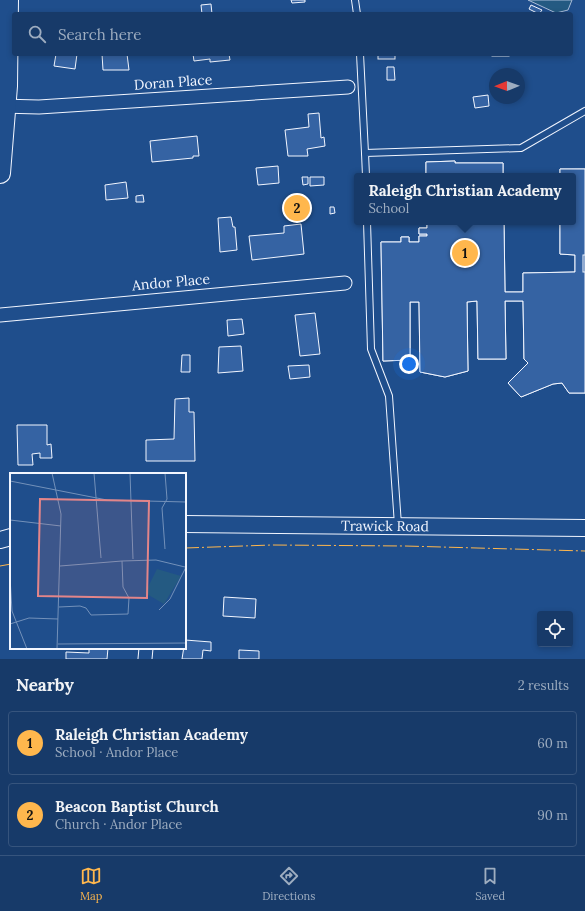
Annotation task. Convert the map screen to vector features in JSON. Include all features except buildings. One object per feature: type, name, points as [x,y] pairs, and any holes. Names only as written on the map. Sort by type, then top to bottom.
[{"type":"main road","points":[[0,173],[8,0]]},
{"type":"street","name":"Doran Place","points":[[3,106],[39,107],[348,87]]},
{"type":"street","name":"Andor Place","points":[[0,316],[345,283]]},
{"type":"street","name":"Trawick Road","points":[[186,524],[585,528]]},
{"type":"street","points":[[0,540],[10,537]]},
{"type":"street","points":[[145,659],[146,649]]},
{"type":"lane","points":[[355,0],[357,12]]},
{"type":"lane","points":[[360,56],[366,173]]},
{"type":"lane","points":[[365,153],[521,148],[585,111]]},
{"type":"lane","points":[[367,225],[371,349],[389,396],[398,526]]},
{"type":"shaded area","points":[[528,0],[572,0],[568,10],[554,12]]},
{"type":"power","points":[[186,548],[272,545],[405,546],[585,551]]},
{"type":"power","points":[[0,566],[10,564]]},
{"type":"place","name":"Beacon Baptist Church","points":[[297,208]]},
{"type":"place","name":"Raleigh Christian Academy","points":[[465,253]]}]
